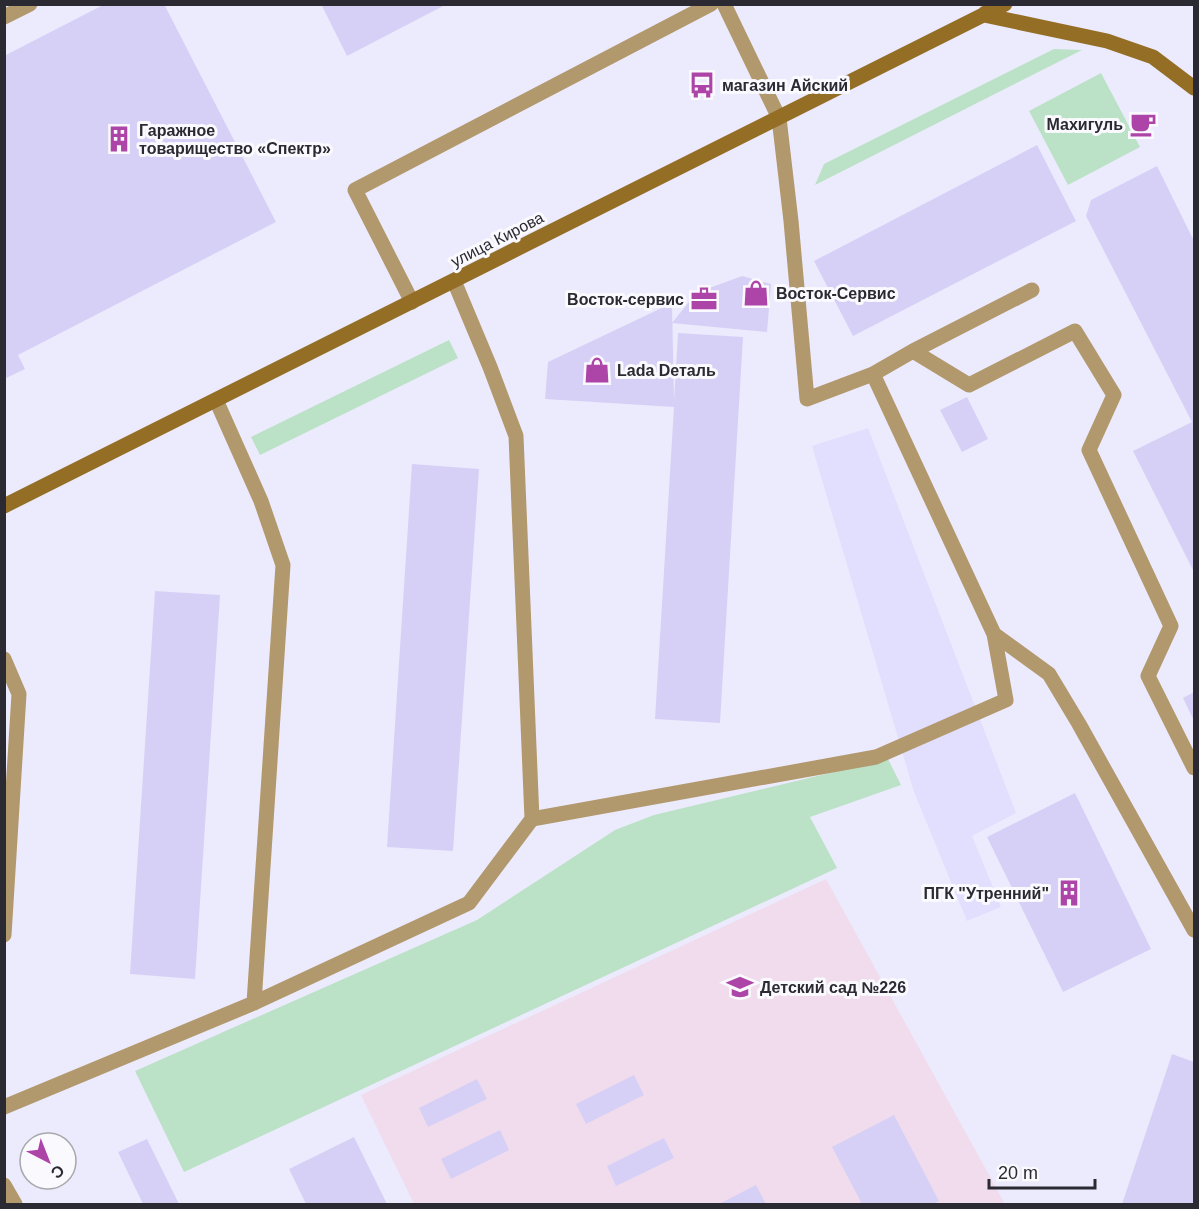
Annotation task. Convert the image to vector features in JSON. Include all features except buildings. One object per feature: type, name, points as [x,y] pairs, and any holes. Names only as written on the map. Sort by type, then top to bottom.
[{"type":"main road","name":"улица Кирова","points":[[4,506],[779,118],[986,10],[1005,4]]},
{"type":"main road","points":[[986,10],[1107,41],[1153,57],[1194,88]]},
{"type":"lane","points":[[4,18],[30,4]]},
{"type":"lane","points":[[412,302],[355,190],[711,4]]},
{"type":"lane","points":[[724,4],[779,118],[791,220],[807,399],[873,374],[1032,290]]},
{"type":"lane","points":[[4,1107],[254,1003],[469,903],[532,819],[516,436],[454,281]]},
{"type":"lane","points":[[913,351],[969,385],[1075,331],[1114,395],[1089,450],[1171,626],[1148,676],[1194,768]]},
{"type":"lane","points":[[532,819],[876,757],[1006,700],[994,634],[873,374]]},
{"type":"lane","points":[[216,400],[261,501],[283,565],[254,1003]]},
{"type":"lane","points":[[994,634],[1049,674],[1194,930]]},
{"type":"lane","points":[[4,659],[19,694],[4,935]]},
{"type":"lane","points":[[4,1185],[15,1204]]},
{"type":"shaded area","points":[[868,428],[1016,813],[972,836],[1001,907],[967,921],[914,792],[812,446]]},
{"type":"shaded area","name":"Детский сад №226","points":[[826,879],[1005,1204],[414,1204],[361,1095]]},
{"type":"green space","points":[[1054,49],[1082,50],[815,185],[824,164]]},
{"type":"green space","points":[[1101,73],[1140,147],[1068,185],[1029,111]]},
{"type":"green space","points":[[449,340],[458,358],[260,455],[251,437]]},
{"type":"green space","points":[[888,759],[901,785],[810,817],[837,868],[184,1172],[135,1071],[477,920],[615,830],[654,815]]},
{"type":"place","name":"магазин Айский","points":[[702,85]]},
{"type":"place","name":"Махигуль","points":[[1143,124]]},
{"type":"place","name":"Гаражное товарищество «Спектр»","points":[[119,139]]},
{"type":"place","name":"Восток-Сервис","points":[[756,293]]},
{"type":"place","name":"Восток-сервис","points":[[704,299]]},
{"type":"place","name":"Lada Dеталь","points":[[597,370]]},
{"type":"place","name":"ПГК \"Утренний\"","points":[[1069,893]]},
{"type":"place","name":"Детский сад №226","points":[[740,987]]}]
